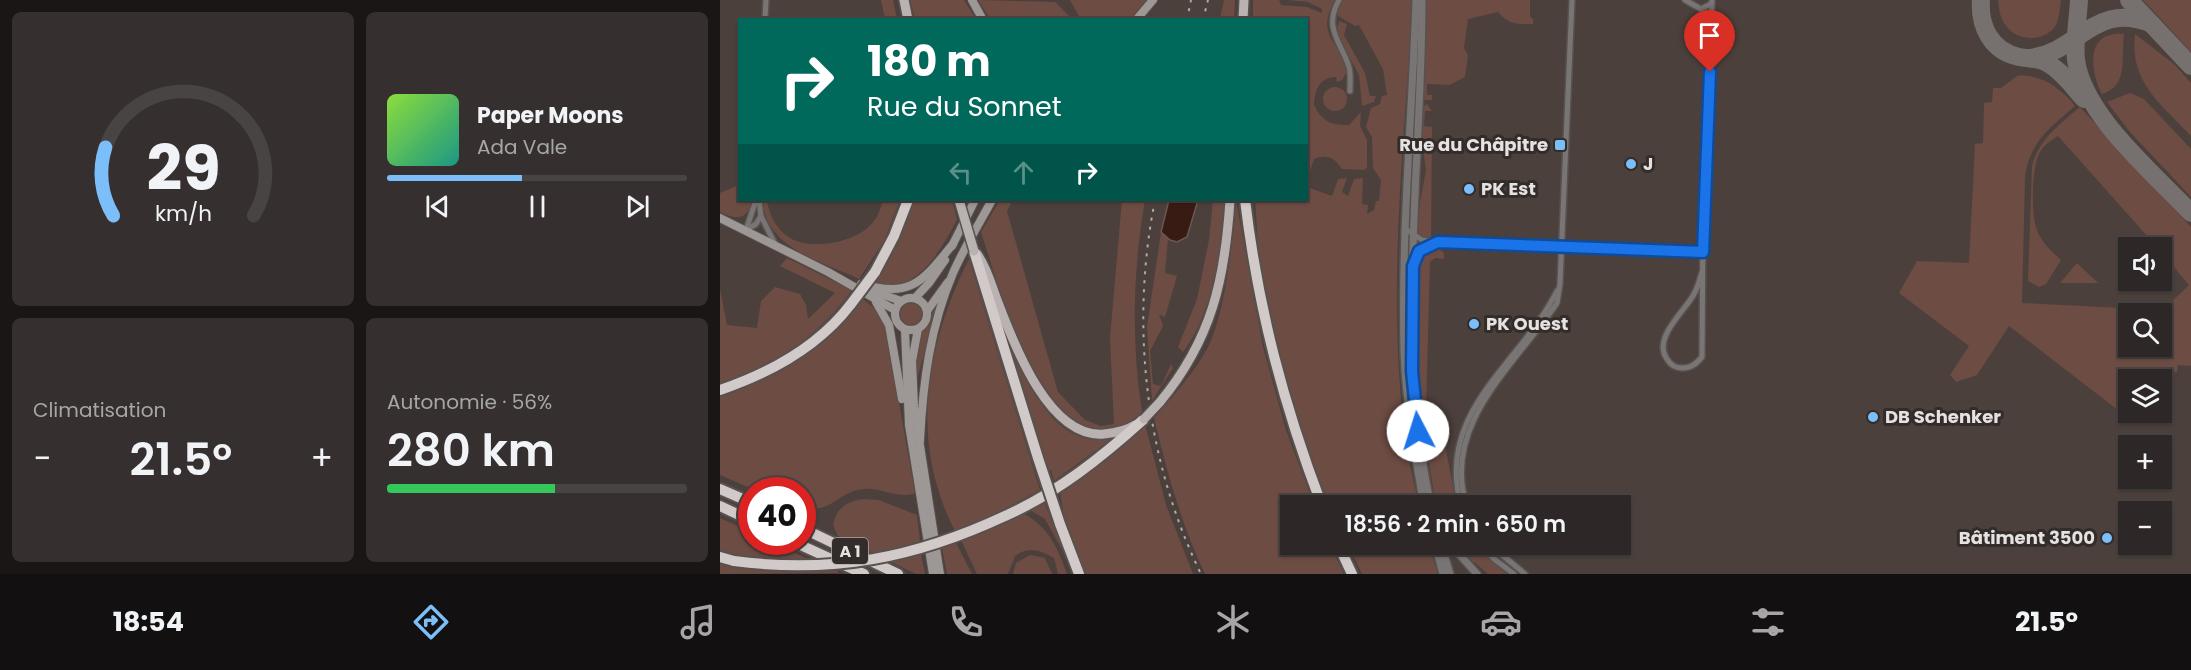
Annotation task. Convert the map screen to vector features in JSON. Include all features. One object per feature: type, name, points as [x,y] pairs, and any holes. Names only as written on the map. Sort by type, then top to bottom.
[{"type":"highway","points":[[720,390],[746,381],[802,350],[851,304],[875,272],[894,236],[908,201]]},
{"type":"highway","points":[[1245,201],[1254,275],[1265,325],[1296,437],[1318,495]]},
{"type":"highway","points":[[974,251],[1038,458],[1079,574]]},
{"type":"highway","points":[[720,557],[734,561],[780,565],[834,566],[866,562],[933,546],[1005,516],[1042,497],[1069,479],[1144,419]]},
{"type":"highway","points":[[720,489],[738,497]]},
{"type":"highway","points":[[720,506],[738,514]]},
{"type":"highway","name":"A 1","points":[[816,535],[898,574]]},
{"type":"highway","name":"A 1","points":[[816,552],[864,574]]},
{"type":"highway","points":[[1343,555],[1352,574]]},
{"type":"main road","points":[[904,0],[908,18]]},
{"type":"main road","points":[[972,0],[982,18]]},
{"type":"main road","points":[[1138,18],[1153,0]]},
{"type":"main road","points":[[1243,18],[1244,0]]},
{"type":"main road","points":[[959,201],[974,251],[983,262],[999,307],[1030,374],[1060,417],[1078,430],[1094,434],[1131,428],[1144,419],[1182,375],[1205,333],[1220,276],[1230,201]]},
{"type":"main road","points":[[828,272],[901,301],[915,298],[938,272],[974,201]]},
{"type":"main road","points":[[920,440],[927,361],[939,311],[954,273],[991,201]]},
{"type":"main road","points":[[720,218],[775,244],[895,310]]},
{"type":"main road","points":[[858,283],[890,290],[917,284],[953,244]]},
{"type":"main road","points":[[905,330],[918,329],[926,322],[927,311],[954,273]]},
{"type":"main road","points":[[868,295],[882,309],[889,325],[909,425],[927,574]]},
{"type":"main road","points":[[915,298],[923,303],[927,311]]},
{"type":"main road","points":[[901,301],[895,310],[895,320],[905,330],[909,425]]},
{"type":"main road","points":[[918,329],[912,361],[914,407],[940,574]]},
{"type":"main road","points":[[920,508],[933,574]]},
{"type":"street","points":[[765,18],[766,0]]},
{"type":"street","points":[[1339,0],[1333,11],[1334,38],[1350,68],[1350,91]]},
{"type":"street","points":[[1416,0],[1404,353],[1412,439],[1426,495]]},
{"type":"street","points":[[1422,0],[1409,232],[1413,266],[1412,371],[1428,495]]},
{"type":"street","points":[[1465,495],[1461,460],[1469,427],[1482,404],[1557,303],[1562,247],[1572,0]]},
{"type":"street","points":[[1685,0],[1701,9],[1710,7],[1712,1]]},
{"type":"street","points":[[1702,272],[1695,292],[1666,334],[1663,344],[1663,354],[1678,368],[1687,368],[1702,357],[1702,272],[1712,1]]},
{"type":"street","points":[[757,201],[761,216],[775,244]]},
{"type":"street","points":[[746,230],[757,201]]},
{"type":"street","points":[[746,230],[756,224],[761,216]]},
{"type":"street","points":[[1409,232],[1422,240],[1438,242],[1703,252]]},
{"type":"street","points":[[1413,266],[1419,251],[1438,242]]},
{"type":"street","points":[[1459,495],[1456,481],[1456,455],[1469,416],[1547,308],[1560,284]]},
{"type":"street","points":[[1438,555],[1443,574]]},
{"type":"street","points":[[1444,555],[1450,574]]},
{"type":"street","points":[[1460,555],[1477,574]]},
{"type":"street","points":[[1491,555],[1514,574]]},
{"type":"street","points":[[1502,555],[1525,574]]},
{"type":"shaded area","points":[[720,0],[2191,0],[2191,574],[720,574]]},
{"type":"shaded area","points":[[881,0],[893,0],[897,18],[885,18]]},
{"type":"shaded area","points":[[910,0],[964,0],[975,18],[915,18]]},
{"type":"shaded area","points":[[978,0],[1055,2],[1071,18],[989,18]]},
{"type":"shaded area","points":[[1070,0],[1147,0],[1131,18],[1080,18]]},
{"type":"shaded area","points":[[1224,0],[1235,0],[1234,18],[1220,18]]},
{"type":"shaded area","points":[[1253,0],[1279,0],[1281,5],[1307,7],[1322,13],[1322,9],[1308,2],[1288,0],[1335,0],[1327,24],[1332,40],[1346,63],[1347,72],[1342,80],[1337,82],[1336,77],[1330,78],[1319,85],[1314,105],[1324,119],[1337,125],[1349,125],[1361,112],[1360,126],[1367,140],[1365,170],[1342,169],[1330,158],[1323,157],[1314,159],[1308,177],[1308,18],[1253,18]]},
{"type":"shaded area","points":[[1342,0],[1413,0],[1399,222],[1397,334],[1406,443],[1417,495],[1326,495],[1297,419],[1271,323],[1260,264],[1255,201],[1308,201],[1308,187],[1332,196],[1338,179],[1347,178],[1342,192],[1348,196],[1354,179],[1363,178],[1362,204],[1368,205],[1367,214],[1374,210],[1376,201],[1379,201],[1381,180],[1373,168],[1372,137],[1366,127],[1371,108],[1380,104],[1382,96],[1387,95],[1383,69],[1359,25],[1355,26],[1338,16],[1336,12]]},
{"type":"shaded area","points":[[1425,0],[1530,0],[1530,17],[1533,19],[1533,24],[1514,23],[1498,12],[1468,19],[1464,48],[1468,55],[1465,77],[1449,85],[1427,84],[1427,95],[1432,95],[1432,100],[1425,100],[1422,94]]},
{"type":"shaded area","points":[[1998,0],[2061,0],[2054,28],[2043,36],[2030,38],[2017,35],[2007,27],[1999,11]]},
{"type":"shaded area","points":[[2143,0],[2191,0],[2191,52]]},
{"type":"shaded area","points":[[1339,21],[1347,24],[1344,35],[1365,73],[1370,96],[1376,96],[1374,102],[1362,106],[1359,75],[1336,32]]},
{"type":"shaded area","points":[[2111,34],[2124,34],[2120,78],[2111,90],[2102,94],[2093,64],[2097,45],[2102,38]]},
{"type":"shaded area","points":[[2135,34],[2175,65],[2191,83],[2191,136],[2149,91],[2142,79],[2134,51]]},
{"type":"shaded area","points":[[2017,76],[2034,77],[2057,88],[2075,106],[2042,136],[2028,164],[2025,176],[2022,303],[2118,308],[2118,357],[2172,357],[2170,303],[2189,285],[2172,265],[2172,237],[2148,237],[2058,136],[2044,147],[2037,158],[2033,200],[2034,220],[2040,237],[2061,260],[2046,284],[2039,287],[2028,281],[2032,166],[2045,140],[2057,126],[2080,107],[2191,227],[2191,366],[2178,365],[2177,372],[2172,372],[2172,369],[2118,369],[2118,410],[2009,326],[1977,375],[1956,382],[1950,375],[1969,346],[1899,293],[1917,261],[1969,263],[1975,144],[1983,143],[1984,103],[1992,102],[1993,88],[2001,88]]},
{"type":"shaded area","points":[[1335,87],[1340,88],[1346,94],[1346,104],[1340,110],[1335,111],[1330,110],[1324,104],[1323,99],[1324,94],[1330,88]]},
{"type":"shaded area","points":[[2130,93],[2144,99],[2191,149],[2191,197],[2130,132],[2107,102]]},
{"type":"shaded area","points":[[1427,104],[1432,111],[1425,111],[1424,126],[1432,127],[1431,239],[1414,234],[1426,170],[1420,129],[1420,108]]},
{"type":"shaded area","points":[[738,185],[738,201],[753,201],[745,215],[732,217],[720,212],[720,193]]},
{"type":"shaded area","points":[[763,201],[767,201],[773,220],[787,236],[808,244],[833,243],[867,229],[879,213],[883,201],[900,201],[884,241],[859,279],[813,259],[784,242],[773,230],[766,216]]},
{"type":"shaded area","points":[[912,201],[952,201],[957,220],[943,245],[925,268],[902,283],[889,286],[874,283],[890,257]]},
{"type":"shaded area","points":[[999,201],[1012,201],[1007,211],[1058,392],[1085,420],[1101,426],[1114,424],[1110,338],[1122,201],[1145,201],[1138,253],[1135,306],[1136,359],[1142,412],[1129,424],[1120,429],[1095,431],[1067,420],[1027,362],[1005,308],[981,232]]},
{"type":"shaded area","points":[[1169,201],[1198,201],[1187,237],[1177,242],[1170,240],[1161,232]]},
{"type":"shaded area","points":[[1213,201],[1226,201],[1219,258],[1209,300],[1193,337],[1183,352],[1178,347],[1197,299],[1209,240]]},
{"type":"shaded area","points":[[1236,201],[1263,347],[1286,430],[1310,495],[1280,495],[1280,555],[1335,555],[1344,574],[1205,574],[1189,536],[1154,418],[1182,385],[1207,349],[1219,317],[1227,276]]},
{"type":"shaded area","points":[[1161,232],[1168,238],[1165,273],[1177,276],[1165,317],[1159,314],[1163,326],[1150,351],[1153,384],[1161,386],[1171,364],[1173,368],[1152,401],[1147,327]]},
{"type":"shaded area","points":[[1436,247],[1444,253],[1444,259],[1435,258],[1430,262],[1426,411],[1433,412],[1440,421],[1455,495],[1434,495],[1420,410],[1416,370],[1418,259],[1425,251]]},
{"type":"shaded area","points":[[787,258],[852,290],[821,326],[796,346],[755,371],[720,384],[720,289],[727,325],[757,328],[761,301],[775,287],[800,294],[806,305],[808,319],[835,293],[780,266]]},
{"type":"shaded area","points":[[969,259],[1040,490],[989,517],[955,531],[941,497],[932,463],[928,429],[928,394],[933,360],[942,326]]},
{"type":"shaded area","points":[[2077,263],[2098,283],[2060,283]]},
{"type":"shaded area","points":[[863,299],[881,314],[886,329],[915,493],[903,495],[864,489],[847,494],[829,505],[816,509],[816,477],[738,477],[738,483],[720,475],[720,394],[758,379],[798,356],[850,313]]},
{"type":"shaded area","points":[[940,299],[917,379],[914,365],[920,333],[929,325],[932,310]]},
{"type":"shaded area","points":[[911,303],[919,306],[922,314],[919,322],[911,325],[903,322],[900,314],[903,306]]},
{"type":"shaded area","points":[[1007,340],[1038,398],[1058,424],[1071,433],[1088,439],[1114,437],[1054,481],[1051,470],[1047,471]]},
{"type":"shaded area","points":[[1145,424],[1166,505],[1193,574],[1085,574],[1061,513],[1063,510],[1060,493],[1090,472]]},
{"type":"shaded area","points":[[864,499],[879,500],[917,515],[920,541],[908,545],[910,557],[921,554],[925,574],[916,574],[838,536],[833,525],[837,514],[843,506]]},
{"type":"shaded area","points":[[1044,501],[1065,555],[1045,519],[1030,510]]},
{"type":"shaded area","points":[[1023,513],[1046,532],[1060,555],[1067,574],[1058,574],[1054,558],[1039,551],[1030,550],[1015,556],[1008,574],[977,574],[961,540]]},
{"type":"shaded area","points":[[720,518],[738,526],[738,555],[799,555],[810,560],[772,560],[720,553]]},
{"type":"shaded area","points":[[956,543],[972,574],[947,574],[942,548]]},
{"type":"shaded area","points":[[1030,555],[1045,558],[1052,574],[1013,574],[1016,563]]},
{"type":"shaded area","points":[[1353,555],[1432,555],[1438,574],[1362,574]]},
{"type":"shaded area","points":[[1464,555],[1485,555],[1511,574],[1488,574],[1474,562],[1472,563]]},
{"type":"shaded area","points":[[720,564],[773,571],[836,570],[839,573],[720,574]]},
{"type":"taxiway","points":[[1981,0],[1982,19],[1994,43],[2009,54],[2040,60],[2052,66],[2084,99]]},
{"type":"taxiway","points":[[2079,0],[2076,60],[2082,81],[2092,102],[2122,142],[2191,213]]},
{"type":"taxiway","points":[[2129,0],[2191,66]]},
{"type":"taxiway","points":[[2030,58],[2047,54],[2101,23],[2116,18],[2132,18],[2152,24]]},
{"type":"railway","points":[[1187,18],[1191,0]]},
{"type":"railway","points":[[1204,18],[1208,0]]},
{"type":"railway","points":[[1155,201],[1144,295],[1144,343],[1148,391],[1155,438],[1167,485],[1182,530],[1201,574]]},
{"type":"place","name":"Rue du Châpitre","points":[[1560,145]]},
{"type":"place","name":"J","points":[[1631,164]]},
{"type":"place","name":"PK Est","points":[[1469,189]]},
{"type":"place","name":"PK Ouest","points":[[1474,324]]},
{"type":"place","name":"DB Schenker","points":[[1873,417]]},
{"type":"place","name":"Bâtiment 3500","points":[[2107,538]]},
{"type":"route","points":[[1418,431],[1412,371],[1413,266],[1419,251],[1438,242],[1703,252],[1710,72]]}]
